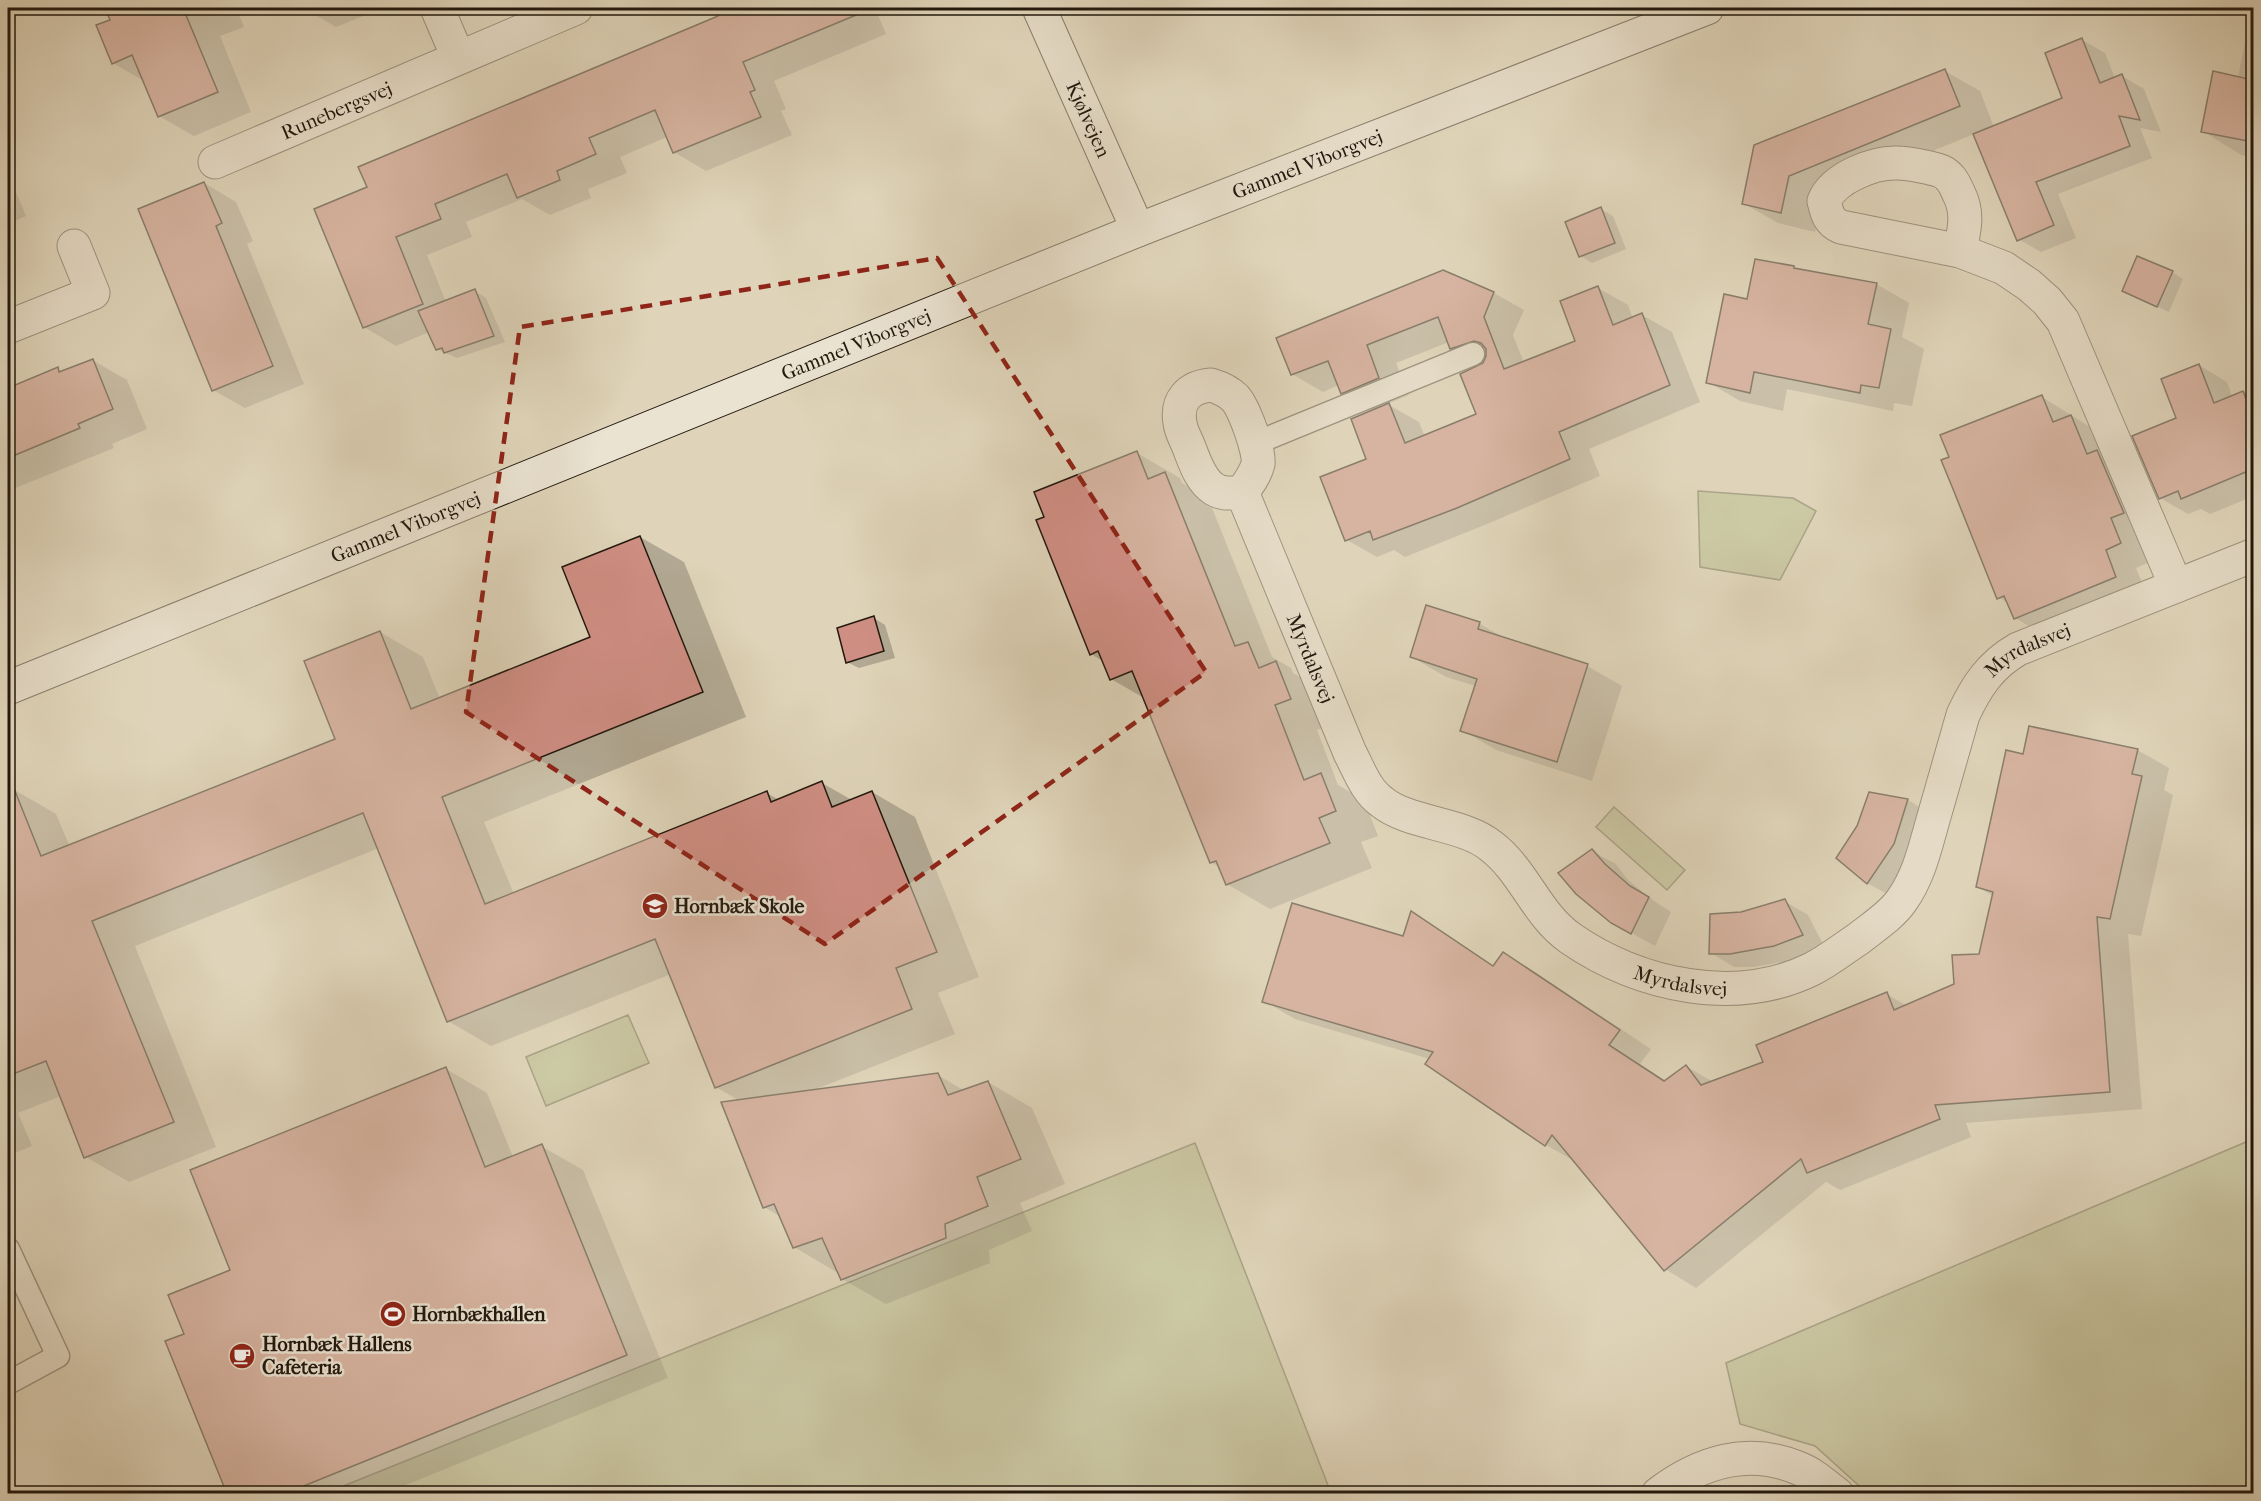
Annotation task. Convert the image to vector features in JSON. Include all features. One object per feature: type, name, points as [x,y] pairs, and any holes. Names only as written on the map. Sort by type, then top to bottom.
[{"type":"street","points":[[437,8],[458,57]]},
{"type":"street","name":"Runebergsvej","points":[[215,162],[576,8]]},
{"type":"street","name":"Kjølvejen","points":[[1040,8],[1138,231]]},
{"type":"street","name":"Gammel Viborgvej","points":[[8,688],[1138,231],[1707,8]]},
{"type":"street","points":[[8,327],[93,293],[74,246]]},
{"type":"street","points":[[1960,252],[2012,273],[2035,290],[2063,321],[2176,586]]},
{"type":"street","points":[[1198,386],[1224,389],[1237,400],[1256,443],[1258,462],[1252,479],[1242,492],[1225,494],[1212,488],[1199,472],[1180,423],[1180,408],[1188,392],[1198,386]]},
{"type":"street","name":"Myrdalsvej","points":[[1242,492],[1350,753],[1369,789],[1382,803],[1403,813],[1468,834],[1489,844],[1508,860],[1545,914],[1569,938],[1645,976],[1695,987],[1730,988],[1763,983],[1811,969],[1884,919],[1901,901],[1917,874],[1963,715],[1973,693],[1989,670],[2004,657],[2018,649],[2253,555]]},
{"type":"street","points":[[1659,1494],[1678,1479],[1704,1466],[1733,1459],[1762,1459],[1799,1468],[1837,1494]]},
{"type":"lane","points":[[1256,443],[1473,354]]},
{"type":"lane","points":[[8,1249],[58,1356],[8,1383]]},
{"type":"highlighted area","points":[[937,258],[1206,672],[825,944],[466,712],[520,327]]},
{"type":"green space","points":[[1698,491],[1793,498],[1816,511],[1780,580],[1700,567]]},
{"type":"green space","points":[[1614,807],[1685,870],[1667,890],[1596,827]]},
{"type":"green space","points":[[628,1015],[649,1063],[546,1106],[526,1057]]},
{"type":"green space","points":[[2253,1139],[2253,1493],[1867,1493],[1815,1446],[1740,1424],[1726,1363]]},
{"type":"green space","points":[[1195,1143],[1331,1493],[326,1493]]},
{"type":"building","points":[[105,8],[183,8],[218,92],[158,117],[132,55],[112,64],[96,25],[110,20]]},
{"type":"building","points":[[715,8],[873,8],[743,62],[755,90],[750,92],[761,117],[673,153],[655,110],[589,138],[596,154],[557,171],[560,180],[517,198],[507,174],[435,204],[441,219],[396,237],[423,304],[363,328],[314,209],[367,187],[358,167],[718,16]]},
{"type":"building","points":[[2082,38],[2100,83],[2122,74],[2140,120],[2119,116],[2130,146],[2036,182],[2054,225],[2017,241],[1973,134],[2062,98],[2045,53]]},
{"type":"building","points":[[1945,69],[1960,106],[1789,176],[1781,213],[1742,204],[1754,145]]},
{"type":"building","points":[[2213,71],[2253,80],[2253,142],[2201,132]]},
{"type":"building","points":[[204,182],[222,223],[216,226],[273,366],[212,391],[138,209]]},
{"type":"building","points":[[1601,207],[1615,243],[1579,257],[1565,222]]},
{"type":"building","points":[[2137,256],[2173,271],[2157,307],[2122,291]]},
{"type":"building","points":[[1755,259],[1877,283],[1868,324],[1891,329],[1879,388],[1861,385],[1860,393],[1754,372],[1750,393],[1706,383],[1724,294],[1747,299]]},
{"type":"building","points":[[1443,270],[1494,292],[1484,317],[1504,369],[1575,341],[1560,301],[1598,286],[1613,325],[1642,313],[1670,385],[1559,432],[1570,459],[1457,508],[1373,540],[1370,531],[1345,541],[1320,477],[1366,459],[1351,419],[1389,403],[1405,443],[1476,414],[1460,374],[1483,363],[1486,349],[1481,343],[1474,341],[1450,349],[1438,317],[1367,345],[1379,378],[1341,394],[1328,361],[1291,375],[1276,338]]},
{"type":"building","points":[[475,289],[494,336],[444,353],[442,348],[436,350],[418,311]]},
{"type":"building","points":[[93,359],[113,409],[78,424],[80,428],[8,458],[8,388],[58,367],[59,372]]},
{"type":"building","points":[[2199,364],[2214,403],[2243,391],[2253,417],[2253,469],[2181,499],[2178,491],[2159,499],[2132,436],[2176,418],[2161,379]]},
{"type":"building","points":[[2042,395],[2053,422],[2071,415],[2087,454],[2097,450],[2124,513],[2111,518],[2121,543],[2106,550],[2116,577],[2014,619],[2004,596],[1997,599],[1941,460],[1949,457],[1940,435]]},
{"type":"building","points":[[1137,451],[1148,479],[1165,472],[1235,646],[1248,642],[1259,668],[1276,661],[1291,699],[1275,705],[1304,780],[1321,773],[1336,811],[1319,818],[1330,843],[1226,885],[1216,861],[1210,863],[1132,671],[1110,680],[1098,651],[1090,655],[1036,520],[1044,517],[1034,492]]},
{"type":"building","name":"Hornbæk Skole","points":[[640,536],[703,692],[442,797],[485,904],[767,791],[771,802],[822,781],[832,807],[872,791],[937,952],[896,968],[912,1009],[715,1088],[655,939],[447,1022],[363,813],[92,921],[174,1122],[84,1158],[46,1061],[8,1076],[8,777],[41,856],[335,739],[304,661],[380,631],[411,709],[590,637],[562,567]]},
{"type":"building","points":[[1426,605],[1480,622],[1478,629],[1588,664],[1557,762],[1460,731],[1477,679],[1410,657]]},
{"type":"building","points":[[874,616],[884,651],[846,663],[837,628]]},
{"type":"building","points":[[2029,726],[2138,749],[2132,774],[2142,776],[2110,919],[2097,917],[2110,1092],[1935,1105],[1940,1119],[1807,1173],[1801,1159],[1664,1271],[1552,1135],[1545,1146],[1425,1064],[1433,1052],[1262,1002],[1292,903],[1403,936],[1411,911],[1493,966],[1503,952],[1620,1030],[1609,1045],[1664,1081],[1686,1065],[1701,1085],[1763,1062],[1756,1045],[1887,992],[1894,1010],[1954,984],[1952,955],[1979,954],[1993,892],[1976,887],[2006,750],[2023,754]]},
{"type":"building","points":[[1869,792],[1908,799],[1894,844],[1867,884],[1836,858],[1857,826]]},
{"type":"building","points":[[1592,849],[1630,886],[1649,897],[1631,934],[1611,923],[1576,894],[1558,873]]},
{"type":"building","points":[[1785,899],[1803,935],[1774,946],[1730,954],[1709,954],[1710,914],[1741,912]]},
{"type":"building","name":"Hornbækhallen","points":[[446,1067],[485,1167],[542,1144],[627,1355],[284,1494],[227,1494],[165,1341],[184,1334],[168,1295],[230,1270],[190,1170]]},
{"type":"building","points":[[938,1073],[948,1095],[988,1081],[1021,1159],[977,1177],[988,1206],[945,1224],[946,1238],[841,1280],[822,1238],[793,1248],[774,1204],[763,1208],[721,1102]]},
{"type":"place","name":"Hornbæk Skole","points":[[655,906]]},
{"type":"place","name":"Hornbækhallen","points":[[393,1314]]},
{"type":"place","name":"Hornbæk Hallens Cafeteria","points":[[242,1356]]}]
